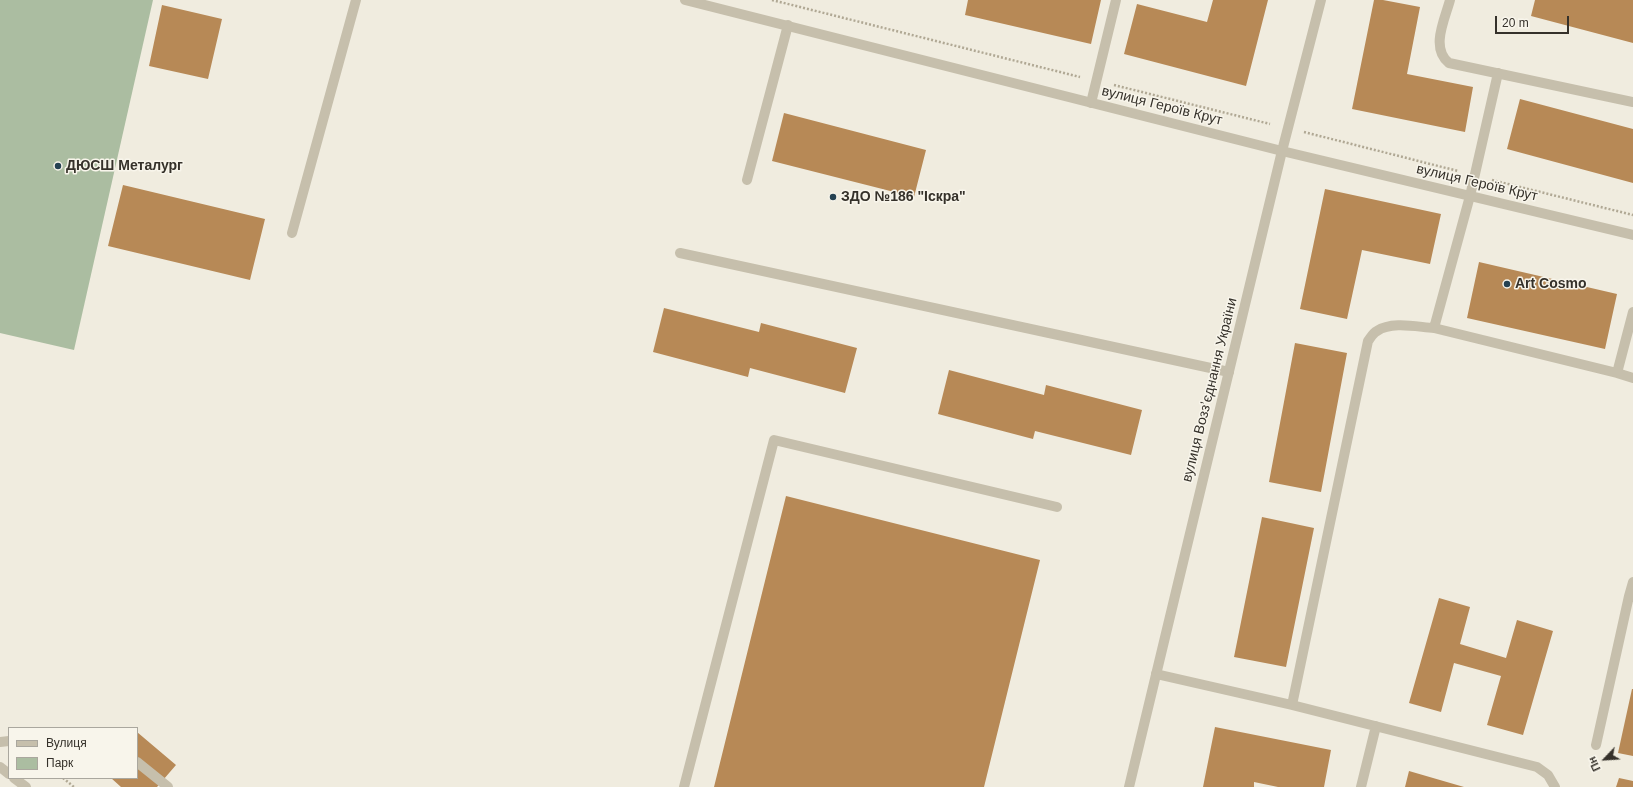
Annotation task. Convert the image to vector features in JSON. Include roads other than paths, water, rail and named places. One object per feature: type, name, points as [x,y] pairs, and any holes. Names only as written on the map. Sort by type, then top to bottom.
[{"type":"street","points":[[292,233],[356,0]]},
{"type":"street","name":"вулиця Героїв Крут","points":[[685,0],[1282,151],[1633,235]]},
{"type":"street","points":[[1091,103],[1116,0]]},
{"type":"street","name":"вулиця Воззʼєднання України","points":[[1129,787],[1282,151],[1321,0]]},
{"type":"street","points":[[1450,0],[1439,46],[1443,58],[1449,63],[1633,102]]},
{"type":"street","points":[[747,180],[788,25]]},
{"type":"street","points":[[1434,328],[1470,196],[1498,73]]},
{"type":"street","points":[[680,253],[1229,372]]},
{"type":"street","points":[[1617,373],[1633,312]]},
{"type":"street","points":[[1292,704],[1368,341],[1375,331],[1384,327],[1394,326],[1434,328],[1633,378]]},
{"type":"street","points":[[684,787],[774,440],[1057,507]]},
{"type":"street","points":[[1596,745],[1631,597],[1633,582]]},
{"type":"street","points":[[1156,674],[1292,704],[1537,767],[1548,775],[1555,787]]},
{"type":"street","points":[[1360,787],[1376,726]]},
{"type":"street","points":[[138,763],[168,787]]},
{"type":"street","points":[[0,767],[8,773]]},
{"type":"street","points":[[15,779],[26,787]]},
{"type":"place","name":"ДЮСШ Металург","points":[[58,166]]},
{"type":"place","name":"ЗДО №186 \"Іскра\"","points":[[833,197]]},
{"type":"place","name":"Art Cosmo","points":[[1507,284]]}]
